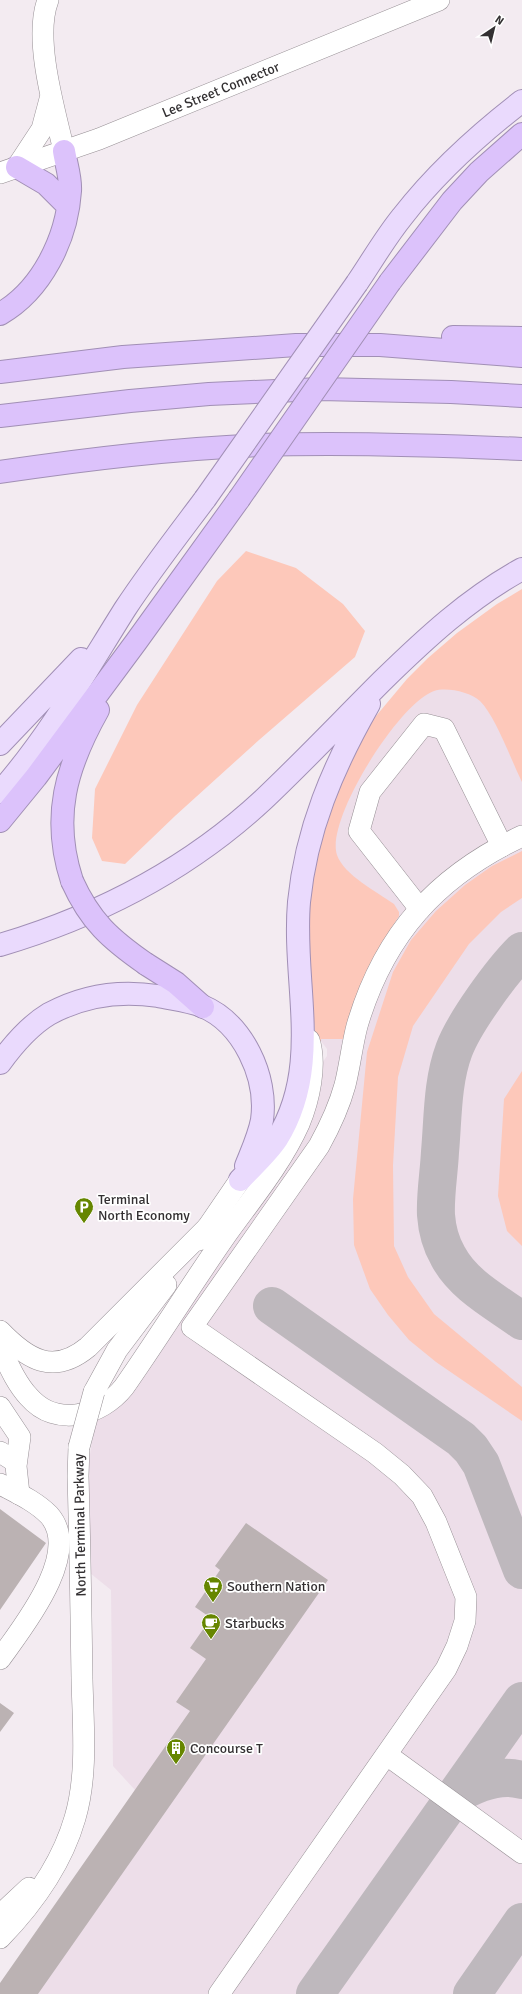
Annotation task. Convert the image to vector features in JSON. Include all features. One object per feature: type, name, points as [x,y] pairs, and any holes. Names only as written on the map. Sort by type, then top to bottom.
[{"type":"highway","points":[[0,822],[36,777],[136,642],[390,282],[452,201],[479,172],[522,134]]},
{"type":"highway","points":[[0,314],[24,295],[38,279],[53,256],[67,219],[70,189],[64,151]]},
{"type":"highway","points":[[8,170],[46,184],[68,206]]},
{"type":"highway","points":[[380,345],[433,337],[522,338]]},
{"type":"highway","points":[[0,372],[123,357],[296,345],[380,345],[522,356]]},
{"type":"highway","points":[[0,416],[130,401],[209,394],[320,389],[451,392],[522,396]]},
{"type":"highway","points":[[0,472],[107,458],[257,445],[330,443],[522,449]]},
{"type":"highway","points":[[136,642],[88,728],[70,770],[63,795],[61,816],[65,861],[82,903],[93,919],[124,949],[176,983],[203,1007]]},
{"type":"main road","points":[[0,792],[36,746],[92,663],[126,609],[205,499],[402,217],[423,192],[474,140],[522,101]]},
{"type":"main road","points":[[0,945],[42,932],[117,900],[166,874],[216,840],[264,798],[411,652],[440,626],[471,601],[522,569]]},
{"type":"main road","points":[[0,744],[54,689],[126,609]]},
{"type":"main road","points":[[240,1180],[276,1141],[288,1117],[300,1082],[302,1066],[302,1020],[298,933],[299,903],[307,849],[321,802],[338,762],[365,710],[384,680]]},
{"type":"main road","points":[[0,1064],[27,1032],[48,1015],[87,998],[123,994],[141,994],[203,1007],[234,1031],[246,1045],[259,1075],[263,1106],[260,1130],[240,1180]]},
{"type":"street","points":[[48,0],[45,9],[43,40],[51,96],[64,151]]},
{"type":"street","name":"Lee Street Connector","points":[[8,170],[64,151],[439,0]]},
{"type":"street","points":[[8,170],[42,129],[51,96]]},
{"type":"street","points":[[420,909],[359,831],[370,792],[424,724],[444,729],[502,846]]},
{"type":"street","points":[[219,1994],[372,1772],[387,1755],[407,1722],[446,1669],[457,1646],[465,1621],[466,1597],[436,1522],[422,1496],[402,1475],[375,1453],[192,1327],[320,1146],[334,1118],[345,1085],[352,1043],[365,1001],[389,951],[420,909],[454,876],[502,846],[522,836]]},
{"type":"street","points":[[0,1347],[17,1380],[29,1398],[41,1407],[53,1413],[72,1416],[90,1412],[104,1405],[120,1392],[180,1301],[282,1155],[299,1124],[305,1105],[312,1068],[310,1044],[302,1020]]},
{"type":"street","name":"North Terminal Parkway","points":[[0,1938],[10,1916],[36,1880],[66,1843],[79,1804],[84,1743],[78,1484],[79,1447],[94,1392],[117,1350],[207,1228],[240,1180]]},
{"type":"street","points":[[0,1331],[20,1350],[35,1359],[53,1362],[72,1358],[88,1347],[207,1228]]},
{"type":"street","points":[[0,1407],[20,1437],[8,1463],[19,1494]]},
{"type":"street","points":[[0,1484],[36,1503],[50,1516],[57,1532],[59,1548],[56,1569],[29,1616],[0,1659]]},
{"type":"street","points":[[387,1755],[522,1853]]},
{"type":"street","points":[[0,1944],[10,1916]]},
{"type":"shaded area","points":[[246,551],[296,568],[343,604],[365,631],[355,657],[259,740],[175,816],[125,864],[102,861],[92,838],[95,789],[137,705],[217,581]]},
{"type":"shaded area","points":[[522,589],[522,782],[492,717],[486,708],[476,698],[452,690],[434,691],[419,700],[402,717],[368,764],[353,791],[342,816],[336,838],[337,855],[346,869],[370,888],[394,904],[399,912],[399,916],[374,956],[367,971],[344,1039],[321,1039],[321,1041],[316,1043],[306,935],[313,863],[342,772],[371,722],[407,679],[428,658],[457,633],[497,604]]},
{"type":"shaded area","points":[[522,596],[522,1994],[0,1994],[135,1790],[113,1766],[111,1590],[90,1573],[88,1467],[96,1416],[267,1188],[277,1186],[289,1156],[311,1111],[315,1111],[322,1081],[322,1063],[327,1056],[327,1049],[321,1041],[315,982],[313,921],[354,754]]},
{"type":"shaded area","points":[[522,851],[522,898],[501,912],[469,944],[413,1026],[398,1077],[393,1165],[394,1246],[408,1277],[434,1314],[522,1387],[522,1421],[436,1362],[409,1340],[388,1315],[370,1289],[354,1245],[353,1199],[367,1052],[393,972],[411,940],[436,911],[465,885],[492,866]]},
{"type":"shaded area","points":[[522,1071],[522,1246],[507,1231],[498,1196],[504,1099]]},
{"type":"building","points":[[0,1509],[46,1543],[0,1610]]},
{"type":"building","name":"Concourse T","points":[[246,1523],[328,1580],[38,1994],[0,1994],[0,1983],[190,1711],[176,1702],[206,1659],[190,1648],[211,1618],[195,1607],[220,1570],[215,1566]]},
{"type":"building","points":[[0,1703],[14,1713],[0,1732]]},
{"type":"taxiway","points":[[522,951],[513,960],[474,1012],[454,1050],[445,1088],[436,1207],[437,1220],[443,1246],[454,1266],[471,1284],[522,1321]]},
{"type":"taxiway","points":[[272,1306],[461,1439],[471,1449],[481,1464],[522,1570]]},
{"type":"taxiway","points":[[315,1994],[522,1701]]},
{"type":"taxiway","points":[[454,1796],[470,1787],[486,1781],[504,1778],[522,1780]]},
{"type":"taxiway","points":[[472,1994],[522,1922]]},
{"type":"place","name":"Terminal North Economy","points":[[84,1224]]},
{"type":"place","name":"Southern Nation","points":[[213,1603]]},
{"type":"place","name":"Starbucks","points":[[211,1640]]},
{"type":"place","name":"Concourse T","points":[[176,1765]]}]
